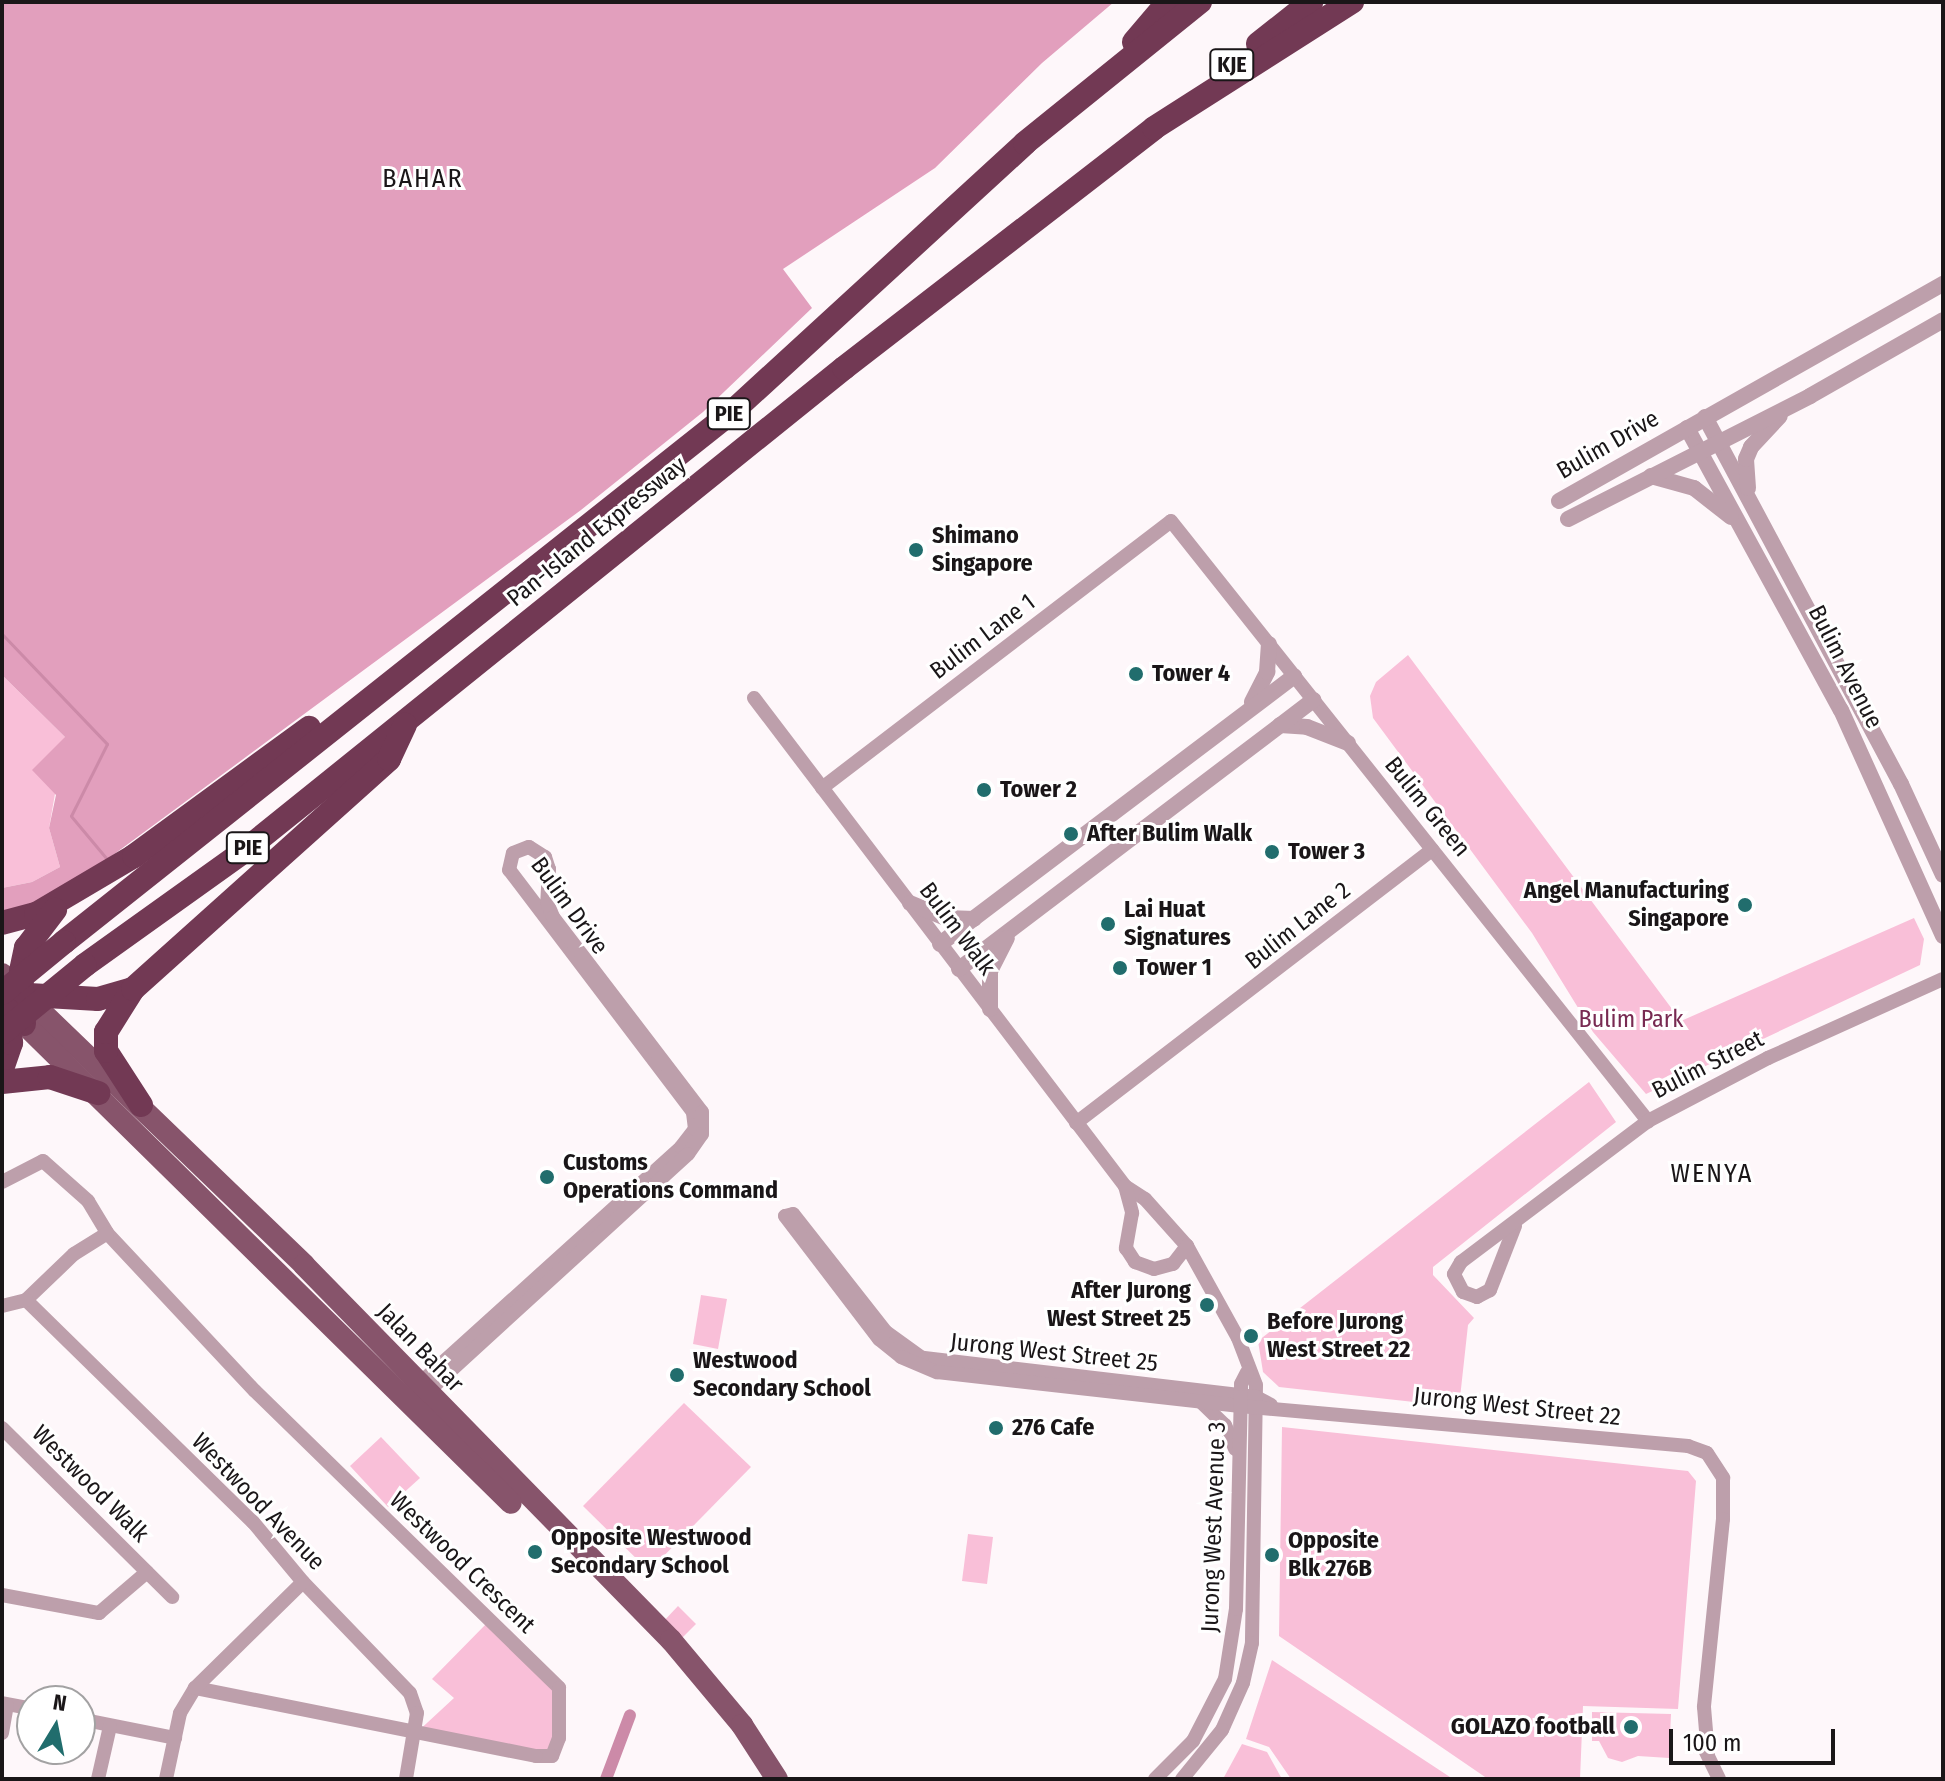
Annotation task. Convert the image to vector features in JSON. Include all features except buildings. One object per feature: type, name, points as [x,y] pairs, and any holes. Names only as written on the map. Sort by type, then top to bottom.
[{"type":"highway","points":[[1128,56],[1144,26],[1168,2]]},
{"type":"highway","name":"Pan-Island Expressway","points":[[10,1001],[64,942],[733,411],[1013,154],[1128,56],[1200,2]]},
{"type":"highway","name":"KJE","points":[[1154,128],[1311,2]]},
{"type":"highway","name":"Pan-Island Expressway","points":[[10,1001],[85,965],[244,851],[844,368],[1154,128],[1352,2]]},
{"type":"highway","points":[[2,923],[36,914],[68,898],[359,693],[415,664]]},
{"type":"highway","points":[[141,1105],[106,1051],[106,1032],[133,989],[389,759],[405,723]]},
{"type":"highway","points":[[2,1069],[11,1043],[10,1001],[26,948],[37,928],[68,898]]},
{"type":"highway","points":[[10,1001],[98,999],[133,989]]},
{"type":"highway","points":[[2,1082],[50,1077],[98,1093]]},
{"type":"main road","name":"Jalan Bahar","points":[[10,1001],[98,1093],[423,1388],[671,1640],[742,1725],[777,1779]]},
{"type":"main road","name":"Jalan Bahar","points":[[10,1001],[141,1105],[298,1274],[658,1644],[701,1693],[760,1779]]},
{"type":"street","name":"Bulim Drive","points":[[1943,284],[1559,501],[1568,519],[1717,439],[1810,396],[1943,320]]},
{"type":"street","points":[[1750,497],[1746,459],[1759,432],[1810,396]]},
{"type":"street","name":"Bulim Avenue","points":[[1705,417],[1901,784],[1943,875]]},
{"type":"street","name":"Bulim Avenue","points":[[1687,428],[1841,710],[1943,936]]},
{"type":"street","points":[[1651,476],[1694,488],[1740,527]]},
{"type":"street","name":"Bulim Green","points":[[1171,521],[1648,1121]]},
{"type":"street","name":"Bulim Lane 1","points":[[822,788],[1171,521]]},
{"type":"street","points":[[1244,714],[1261,689],[1269,644]]},
{"type":"street","points":[[940,944],[1294,676]]},
{"type":"street","name":"Bulim Walk","points":[[754,698],[1125,1186],[1145,1199],[1187,1246],[1232,1324],[1247,1372],[1261,1403]]},
{"type":"street","points":[[959,969],[1313,700]]},
{"type":"street","points":[[1280,725],[1307,727],[1348,743]]},
{"type":"street","name":"Bulim Drive","points":[[529,847],[545,857],[549,869],[547,902],[553,917],[702,1112],[702,1134],[688,1154],[423,1388],[681,1147],[695,1129],[693,1112],[509,870],[513,853],[529,847]]},
{"type":"street","name":"Bulim Lane 2","points":[[1076,1123],[1432,850]]},
{"type":"street","points":[[910,903],[946,918],[974,919]]},
{"type":"street","points":[[990,1009],[990,971],[1012,930]]},
{"type":"street","name":"Bulim Street","points":[[1515,1226],[1490,1290],[1477,1297],[1463,1292],[1454,1274],[1461,1262],[1515,1226],[1648,1121],[1726,1078],[1943,979]]},
{"type":"street","points":[[2,1182],[43,1161],[96,1210],[107,1233],[74,1254],[26,1300],[2,1306]]},
{"type":"street","points":[[1125,1186],[1132,1213],[1126,1248],[1135,1262],[1154,1269],[1173,1264],[1187,1246]]},
{"type":"street","name":"Jurong West Street 25","points":[[1240,1400],[1199,1401],[937,1372],[913,1363],[879,1339],[785,1216],[793,1214],[886,1332],[922,1358],[1240,1400],[1261,1403]]},
{"type":"street","name":"Westwood Crescent","points":[[107,1233],[255,1391],[562,1695],[552,1756],[414,1735],[195,1688]]},
{"type":"street","name":"Bulim Walk","points":[[1173,1264],[1208,1287]]},
{"type":"street","name":"Westwood Avenue","points":[[26,1300],[253,1522],[303,1582],[410,1693],[417,1713],[406,1779]]},
{"type":"street","points":[[1240,1400],[1247,1372]]},
{"type":"street","name":"Jurong West Avenue 3","points":[[1155,1779],[1193,1741],[1225,1679],[1236,1609],[1240,1400]]},
{"type":"street","points":[[1199,1401],[1225,1425],[1237,1453]]},
{"type":"street","name":"Jurong West Avenue 3","points":[[1182,1779],[1222,1730],[1243,1683],[1252,1643],[1261,1403]]},
{"type":"street","name":"Jurong West Street 22","points":[[1261,1403],[1688,1446],[1715,1460],[1723,1478],[1721,1499],[1714,1518],[1695,1709],[1700,1742],[1719,1779]]},
{"type":"street","name":"Westwood Walk","points":[[2,1428],[172,1597]]},
{"type":"street","name":"Westwood Walk","points":[[2,1595],[99,1613],[147,1572]]},
{"type":"street","points":[[166,1779],[180,1713],[195,1688],[303,1582]]},
{"type":"street","points":[[2,1733],[4,1704]]},
{"type":"street","points":[[96,1723],[175,1738]]},
{"type":"street","points":[[98,1779],[110,1726]]},
{"type":"green space","name":"Bulim Park","points":[[1408,655],[1681,1021],[1914,918],[1924,939],[1920,965],[1646,1094],[1593,1032],[1532,933],[1373,718],[1370,696],[1376,682]]},
{"type":"green space","points":[[2,675],[65,737],[49,828],[60,867],[32,882],[2,888]]},
{"type":"green space","name":"Bulim Park","points":[[1589,1082],[1616,1122],[1433,1267],[1433,1275],[1474,1318],[1468,1325],[1459,1407],[1279,1387],[1263,1372],[1258,1341]]},
{"type":"green space","points":[[701,1295],[727,1299],[718,1349],[693,1344]]},
{"type":"green space","points":[[684,1403],[751,1467],[649,1571],[583,1506]]},
{"type":"green space","points":[[1282,1427],[1688,1471],[1696,1481],[1678,1709],[1583,1706],[1580,1779],[1488,1779],[1279,1636]]},
{"type":"green space","points":[[381,1437],[420,1478],[388,1507],[350,1466]]},
{"type":"green space","points":[[968,1534],[993,1537],[987,1584],[962,1581]]},
{"type":"green space","points":[[678,1606],[696,1624],[678,1642],[661,1624]]},
{"type":"green space","points":[[489,1621],[558,1686],[552,1756],[414,1735],[454,1698],[432,1679]]},
{"type":"green space","points":[[1272,1660],[1453,1779],[1291,1779],[1269,1747],[1246,1739]]},
{"type":"green space","name":"GOLAZO football","points":[[1592,1712],[1671,1714],[1669,1758],[1638,1756],[1622,1762],[1608,1758],[1599,1741],[1592,1741]]},
{"type":"green space","points":[[1242,1744],[1267,1752],[1282,1779],[1223,1779]]},
{"type":"shaded area","points":[[2,2],[1114,2],[1042,63],[935,168],[783,269],[812,308],[703,412],[581,510],[71,886],[26,909],[2,913],[2,888],[32,882],[60,867],[49,828],[56,795],[32,770],[65,737],[2,675]]},
{"type":"waterway","points":[[2,634],[107,744],[71,816],[107,859]]},
{"type":"waterway","points":[[606,1779],[630,1715]]},
{"type":"place","name":"Shimano Singapore","points":[[916,550]]},
{"type":"place","name":"Tower 4","points":[[1136,674]]},
{"type":"place","name":"Tower 2","points":[[984,790]]},
{"type":"place","name":"After Bulim Walk","points":[[1071,834]]},
{"type":"place","name":"Tower 3","points":[[1272,852]]},
{"type":"place","name":"Angel Manufacturing Singapore","points":[[1745,905]]},
{"type":"place","name":"Lai Huat Signatures","points":[[1108,924]]},
{"type":"place","name":"Tower 1","points":[[1120,968]]},
{"type":"place","name":"Customs Operations Command","points":[[547,1177]]},
{"type":"place","name":"After Jurong West Street 25","points":[[1207,1305]]},
{"type":"place","name":"Before Jurong West Street 22","points":[[1251,1336]]},
{"type":"place","name":"Westwood Secondary School","points":[[677,1375]]},
{"type":"place","name":"276 Cafe","points":[[996,1428]]},
{"type":"place","name":"Opposite Westwood Secondary School","points":[[535,1552]]},
{"type":"place","name":"Opposite Blk 276B","points":[[1272,1555]]},
{"type":"place","name":"GOLAZO football","points":[[1631,1727]]},
{"type":"district","name":"BAHAR","points":[[423,179]]},
{"type":"district","name":"WENYA","points":[[1712,1174]]}]
